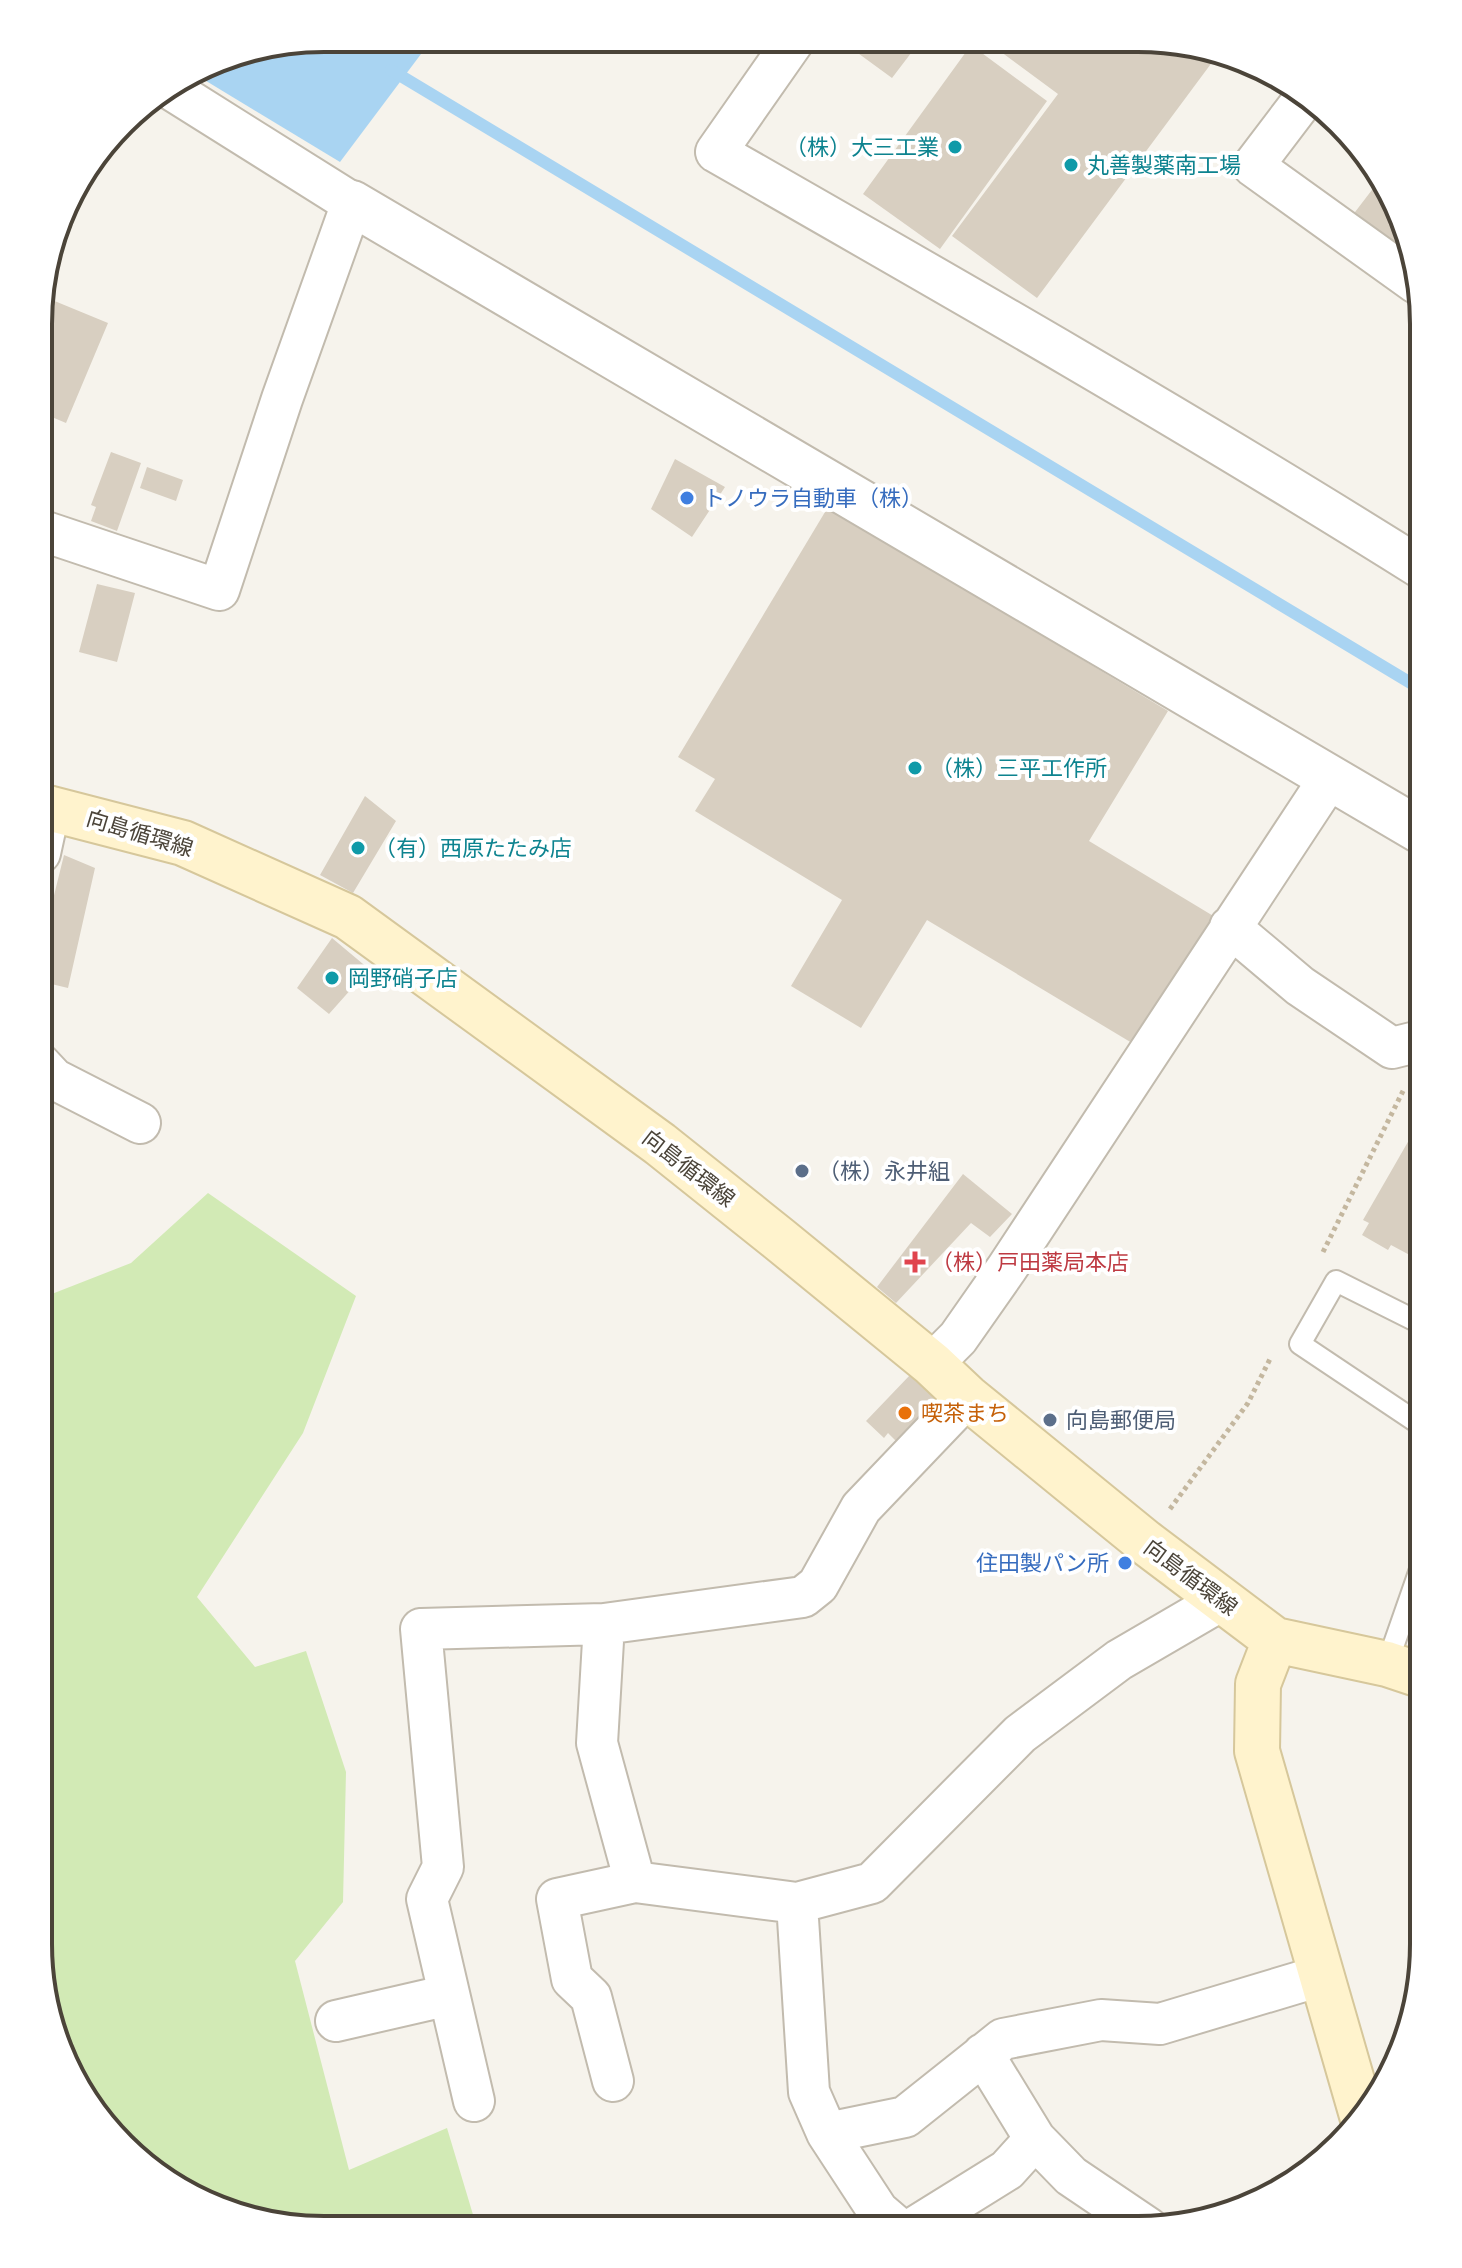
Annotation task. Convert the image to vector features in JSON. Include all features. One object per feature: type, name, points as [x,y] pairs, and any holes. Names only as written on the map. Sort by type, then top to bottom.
[{"type":"main road","name":"向島循環線","points":[[52,808],[183,843],[348,917],[660,1144],[932,1364],[967,1397],[1145,1542],[1275,1640],[1405,1670]]},
{"type":"main road","points":[[1275,1640],[1258,1684],[1257,1751],[1358,2103]]},
{"type":"street","points":[[786,52],[716,152],[1050,344],[1410,561]]},
{"type":"street","points":[[179,94],[352,203],[1410,825]]},
{"type":"street","points":[[1299,105],[1253,166],[1406,275]]},
{"type":"street","points":[[52,534],[219,590],[282,399],[352,203]]},
{"type":"street","points":[[932,1364],[958,1338],[1007,1268],[1329,779]]},
{"type":"street","points":[[1230,927],[1300,986],[1392,1048],[1410,1044]]},
{"type":"street","points":[[52,1077],[140,1123]]},
{"type":"street","points":[[474,2101],[427,1899],[443,1867],[421,1629],[604,1624],[803,1597],[818,1585],[861,1508],[967,1397]]},
{"type":"street","points":[[613,2081],[591,1997],[572,1979],[557,1899],[635,1882],[797,1903],[872,1883],[1020,1734],[1119,1660],[1222,1600]]},
{"type":"street","points":[[604,1624],[597,1743],[635,1882]]},
{"type":"street","points":[[797,1903],[809,2092],[827,2133],[884,2216]]},
{"type":"street","points":[[827,2133],[905,2117],[1003,2039],[1101,2020],[1160,2024],[1320,1976]]},
{"type":"street","points":[[336,2021],[449,1995]]},
{"type":"street","points":[[983,2054],[1035,2139],[1071,2176],[1130,2216]]},
{"type":"street","points":[[933,2216],[1007,2170],[1035,2139]]},
{"type":"lane","points":[[1409,1318],[1336,1281],[1300,1344],[1409,1417]]},
{"type":"lane","points":[[1405,1670],[1409,1645]]},
{"type":"green space","points":[[208,1193],[356,1296],[303,1433],[197,1597],[255,1667],[306,1651],[346,1772],[343,1902],[295,1961],[349,2170],[447,2128],[473,2216],[288,2214],[253,2207],[188,2180],[158,2160],[108,2110],[88,2080],[61,2015],[52,1944],[52,1294],[131,1263]]},
{"type":"water","points":[[306,53],[422,53],[340,162],[204,80],[271,57]]},
{"type":"building","points":[[857,52],[912,52],[892,78]]},
{"type":"building","name":"（株）大三工業","points":[[966,52],[981,52],[1047,101],[940,249],[863,194]]},
{"type":"building","name":"丸善製薬南工場","points":[[1001,52],[1138,52],[1174,54],[1212,62],[1037,298],[952,236],[1058,94]]},
{"type":"building","points":[[1374,188],[1396,236],[1401,254],[1352,216]]},
{"type":"building","points":[[53,300],[108,323],[66,423],[52,417]]},
{"type":"building","points":[[111,452],[141,463],[117,531],[91,521],[96,507],[91,505]]},
{"type":"building","name":"トノウラ自動車（株）","points":[[675,459],[725,487],[692,537],[651,509]]},
{"type":"building","points":[[147,467],[183,480],[176,501],[140,488]]},
{"type":"building","name":"（株）三平工作所","points":[[828,507],[1168,711],[1089,841],[1215,917],[1137,1046],[927,920],[861,1028],[791,986],[842,900],[695,811],[715,779],[678,757]]},
{"type":"building","points":[[97,584],[135,593],[117,662],[79,652]]},
{"type":"building","name":"（有）西原たたみ店","points":[[365,796],[396,821],[353,893],[320,875]]},
{"type":"building","points":[[64,855],[95,868],[68,988],[52,984],[52,903]]},
{"type":"building","name":"岡野硝子店","points":[[332,938],[369,969],[329,1014],[297,988]]},
{"type":"building","points":[[1410,1139],[1409,1255],[1391,1245],[1388,1250],[1362,1235],[1369,1223],[1363,1220]]},
{"type":"building","name":"（株）戸田薬局本店","points":[[963,1174],[1012,1214],[990,1237],[971,1223],[896,1303],[877,1287]]},
{"type":"building","name":"喫茶まち","points":[[910,1375],[945,1406],[903,1448],[888,1433],[884,1438],[866,1421]]},
{"type":"waterway","points":[[391,70],[1410,682]]},
{"type":"place","name":"（株）大三工業","points":[[955,147]]},
{"type":"place","name":"丸善製薬南工場","points":[[1071,165]]},
{"type":"place","name":"トノウラ自動車（株）","points":[[687,498]]},
{"type":"place","name":"（株）三平工作所","points":[[915,768]]},
{"type":"place","name":"（有）西原たたみ店","points":[[358,848]]},
{"type":"place","name":"岡野硝子店","points":[[332,978]]},
{"type":"place","name":"（株）永井組","points":[[802,1171]]},
{"type":"place","name":"（株）戸田薬局本店","points":[[915,1262]]},
{"type":"place","name":"喫茶まち","points":[[905,1413]]},
{"type":"place","name":"向島郵便局","points":[[1050,1420]]},
{"type":"place","name":"住田製パン所","points":[[1125,1563]]}]
